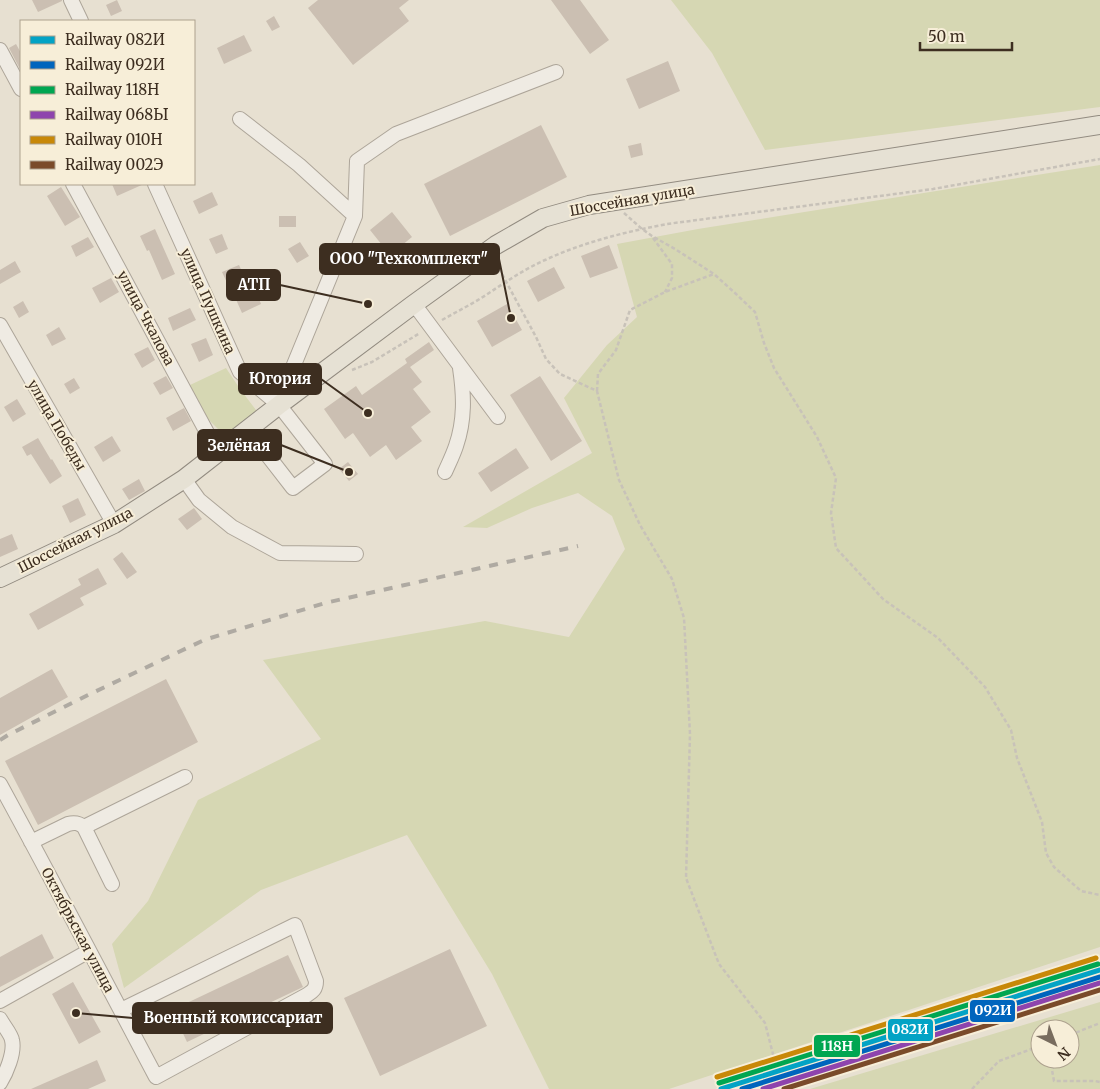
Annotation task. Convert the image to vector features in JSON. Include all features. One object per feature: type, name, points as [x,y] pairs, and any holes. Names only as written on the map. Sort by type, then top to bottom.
[{"type":"main road","name":"Шоссейная улица","points":[[0,578],[114,524],[184,479],[414,304],[489,250],[543,218],[589,205],[1100,125]]},
{"type":"street","points":[[71,0],[81,20]]},
{"type":"street","points":[[0,50],[20,87]]},
{"type":"street","points":[[279,405],[355,216],[356,161],[396,134],[556,72]]},
{"type":"street","points":[[240,119],[299,164],[355,216]]},
{"type":"street","name":"улица Чкалова","points":[[74,185],[218,453]]},
{"type":"street","name":"улица Пушкина","points":[[155,185],[240,372],[279,405],[325,464],[293,488],[248,430]]},
{"type":"street","points":[[414,304],[498,418]]},
{"type":"street","name":"улица Победы","points":[[0,325],[114,524]]},
{"type":"street","points":[[445,472],[456,447],[462,421],[464,394],[460,367]]},
{"type":"street","points":[[184,479],[199,500],[232,527],[280,554],[356,554]]},
{"type":"street","points":[[84,827],[185,777]]},
{"type":"street","name":"Октябрьская улица","points":[[0,784],[156,1077],[313,992],[316,987],[316,981],[295,925],[121,1010]]},
{"type":"street","points":[[32,842],[68,824],[76,823],[84,827],[112,884]]},
{"type":"street","points":[[0,1002],[89,952]]},
{"type":"street","points":[[0,1019],[12,1040],[11,1055],[6,1072],[0,1083]]},
{"type":"path","points":[[348,372],[372,362],[544,260],[583,244],[642,229],[725,216],[933,189],[1100,159]]},
{"type":"path","points":[[612,202],[642,229],[714,274],[755,312],[774,368],[817,438],[836,478],[832,513],[836,548],[883,599],[938,638],[985,687],[1012,730],[1017,758],[1042,822],[1046,853],[1054,866],[1081,891],[1100,895]]},
{"type":"path","points":[[652,236],[672,264],[672,278],[665,292]]},
{"type":"path","points":[[489,250],[546,359],[560,374],[597,391]]},
{"type":"path","points":[[714,274],[665,292],[630,310],[616,350],[598,374],[597,391],[619,480],[640,525],[672,579],[684,618],[690,734],[686,878],[720,964],[765,1023],[774,1058],[770,1073],[773,1089]]},
{"type":"path","points":[[1080,1031],[1100,1023]]},
{"type":"path","points":[[972,1089],[999,1061],[1030,1050]]},
{"type":"path","points":[[1052,1069],[1054,1081],[1100,1082]]},
{"type":"green space","points":[[671,0],[1100,0],[1100,107],[765,150],[712,53]]},
{"type":"green space","points":[[1100,165],[1100,947],[669,1089],[549,1089],[492,974],[407,835],[261,890],[124,988],[112,944],[148,901],[198,800],[321,739],[263,660],[485,621],[569,637],[625,549],[612,516],[578,493],[532,508],[487,528],[463,527],[592,453],[564,398],[607,345],[637,317],[617,244],[698,229]]},
{"type":"green space","points":[[226,368],[259,414],[226,437],[204,415],[190,385]]},
{"type":"green space","points":[[1100,1002],[1100,1089],[810,1089],[1030,1023],[1030,1069],[1080,1069],[1080,1019],[1043,1019]]},
{"type":"building","points":[[32,0],[62,0],[62,1],[38,12]]},
{"type":"building","points":[[117,0],[122,11],[111,16],[106,5]]},
{"type":"building","points":[[318,0],[409,0],[399,8],[409,21],[353,65],[308,8]]},
{"type":"building","points":[[551,0],[580,0],[609,40],[590,54]]},
{"type":"building","points":[[274,16],[280,27],[272,31],[266,21]]},
{"type":"building","points":[[244,35],[252,51],[224,64],[217,48]]},
{"type":"building","points":[[16,44],[20,51],[20,69],[9,48]]},
{"type":"building","points":[[668,61],[680,91],[639,109],[626,79]]},
{"type":"building","points":[[541,125],[567,177],[450,236],[424,184]]},
{"type":"building","points":[[641,143],[643,155],[631,158],[628,146]]},
{"type":"building","points":[[112,185],[142,185],[117,196]]},
{"type":"building","points":[[61,187],[80,217],[65,226],[47,196]]},
{"type":"building","points":[[212,192],[218,205],[199,214],[193,201]]},
{"type":"building","points":[[392,212],[412,237],[390,255],[370,230]]},
{"type":"building","points":[[279,216],[296,216],[296,227],[279,227]]},
{"type":"building","points":[[155,229],[175,274],[162,280],[149,250],[147,251],[140,236]]},
{"type":"building","points":[[222,234],[228,249],[216,254],[209,239]]},
{"type":"building","points":[[88,237],[94,247],[76,257],[71,246]]},
{"type":"building","points":[[300,242],[309,256],[297,263],[288,249]]},
{"type":"building","points":[[609,245],[618,268],[590,278],[581,256]]},
{"type":"building","points":[[15,261],[21,272],[0,284],[0,270]]},
{"type":"building","points":[[239,265],[251,291],[255,289],[261,304],[242,313],[222,272]]},
{"type":"building","points":[[554,267],[565,288],[538,302],[527,281]]},
{"type":"building","points":[[111,278],[119,292],[100,303],[92,288]]},
{"type":"building","points":[[23,301],[29,312],[19,318],[13,307]]},
{"type":"building","points":[[507,304],[522,330],[492,347],[477,321]]},
{"type":"building","points":[[190,308],[196,320],[173,331],[168,318]]},
{"type":"building","points":[[59,327],[66,339],[52,346],[46,335]]},
{"type":"building","points":[[206,338],[213,355],[199,362],[191,344]]},
{"type":"building","points":[[429,342],[434,350],[410,367],[422,382],[413,389],[431,412],[411,427],[422,441],[396,460],[386,445],[370,457],[353,433],[345,439],[324,409],[356,386],[362,395],[407,363],[405,359]]},
{"type":"building","points":[[148,347],[155,360],[142,368],[134,354]]},
{"type":"building","points":[[166,376],[173,388],[160,395],[153,383]]},
{"type":"building","points":[[540,376],[582,441],[551,461],[510,395]]},
{"type":"building","points":[[74,378],[80,388],[70,394],[64,384]]},
{"type":"building","points":[[17,399],[26,414],[13,422],[4,407]]},
{"type":"building","points":[[184,408],[191,421],[173,431],[166,418]]},
{"type":"building","points":[[112,436],[121,451],[103,462],[94,447]]},
{"type":"building","points":[[38,438],[62,476],[50,484],[31,454],[27,456],[22,447]]},
{"type":"building","points":[[516,448],[529,468],[491,492],[478,473]]},
{"type":"building","points":[[348,462],[358,474],[349,481],[339,469]]},
{"type":"building","points":[[139,479],[145,491],[129,500],[122,489]]},
{"type":"building","points":[[78,498],[86,515],[70,523],[62,506]]},
{"type":"building","points":[[194,508],[202,519],[187,530],[178,519]]},
{"type":"building","points":[[12,534],[18,549],[0,557],[0,539]]},
{"type":"building","points":[[122,552],[137,572],[127,579],[113,559]]},
{"type":"building","points":[[98,568],[107,584],[80,598],[84,605],[38,630],[29,614],[81,585],[78,579]]},
{"type":"building","points":[[52,669],[68,697],[0,735],[0,698]]},
{"type":"building","points":[[166,679],[198,742],[38,825],[5,761]]},
{"type":"building","points":[[42,934],[54,958],[0,987],[0,957]]},
{"type":"building","points":[[450,949],[487,1026],[380,1076],[344,998]]},
{"type":"building","points":[[288,955],[303,987],[187,1042],[172,1010]]},
{"type":"building","points":[[73,982],[101,1032],[79,1044],[52,994]]},
{"type":"building","points":[[97,1060],[106,1081],[88,1089],[31,1089]]},
{"type":"railway","points":[[0,740],[88,695],[204,640],[325,603],[578,546]]},
{"type":"rail line","name":"010Н","points":[[717,1077],[1096,958]]},
{"type":"rail line","name":"118Н","points":[[719,1083],[1098,964]]},
{"type":"rail line","name":"082И","points":[[721,1089],[1100,970]]},
{"type":"rail line","name":"092И","points":[[742,1089],[1100,977]]},
{"type":"rail line","name":"068Ы","points":[[763,1089],[1100,983]]},
{"type":"rail line","name":"002Э","points":[[784,1089],[1100,990]]},
{"type":"place","name":"АТП","points":[[368,304]]},
{"type":"place","name":"ООО \"Техкомплект\"","points":[[511,318]]},
{"type":"place","name":"Югория","points":[[368,413]]},
{"type":"place","name":"Зелёная","points":[[349,472]]},
{"type":"place","name":"Военный комиссариат","points":[[76,1013]]}]
